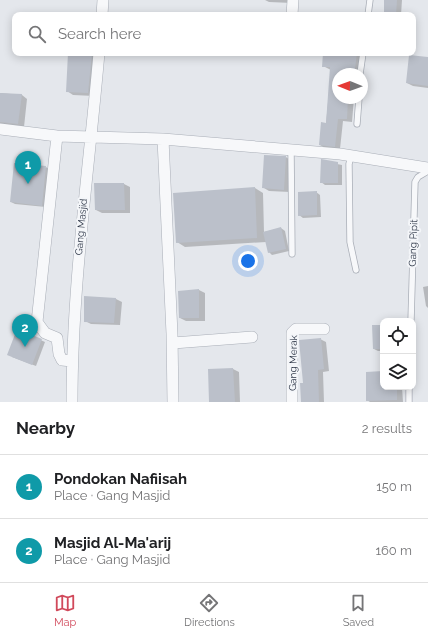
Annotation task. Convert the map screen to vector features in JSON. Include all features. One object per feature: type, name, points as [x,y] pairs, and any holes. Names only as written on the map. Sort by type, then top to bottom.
[{"type":"street","points":[[102,12],[103,0]]},
{"type":"street","points":[[292,12],[293,0]]},
{"type":"street","name":"Gang Masjid","points":[[72,402],[72,362],[83,199],[92,137],[98,56]]},
{"type":"street","points":[[0,129],[57,136],[163,139],[291,150],[351,156],[428,168]]},
{"type":"street","points":[[57,136],[37,322],[45,333],[57,338],[59,354],[62,360],[72,362]]},
{"type":"street","points":[[163,139],[173,343],[173,402]]},
{"type":"street","name":"Gang Merak","points":[[292,402],[292,333],[296,329],[324,329]]},
{"type":"street","points":[[173,343],[252,337]]},
{"type":"lane","points":[[368,12],[370,0]]},
{"type":"lane","points":[[361,68],[363,56]]},
{"type":"lane","points":[[357,124],[359,104]]},
{"type":"lane","points":[[291,150],[292,254]]},
{"type":"lane","points":[[351,156],[349,164],[350,242],[356,270]]},
{"type":"lane","name":"Gang Pipit","points":[[411,318],[415,182],[418,177],[428,171]]},
{"type":"lane","points":[[409,390],[409,402]]},
{"type":"building","points":[[384,0],[397,0],[396,12],[384,12]]},
{"type":"building","points":[[68,56],[92,56],[88,93],[66,92]]},
{"type":"building","points":[[323,56],[357,56],[355,68],[332,68],[332,104],[348,104],[347,119],[338,119],[335,147],[319,145],[321,122],[326,123],[330,67],[322,67]]},
{"type":"building","points":[[409,56],[428,57],[428,86],[406,83]]},
{"type":"building","points":[[0,93],[22,94],[18,124],[0,122]]},
{"type":"building","points":[[264,155],[286,156],[284,190],[262,188]]},
{"type":"building","points":[[321,159],[338,162],[338,183],[320,183]]},
{"type":"building","points":[[14,163],[46,166],[42,206],[10,202]]},
{"type":"building","points":[[94,183],[124,183],[125,210],[95,210]]},
{"type":"building","points":[[255,187],[257,238],[176,243],[173,193]]},
{"type":"building","points":[[317,191],[317,215],[298,216],[298,192]]},
{"type":"building","points":[[281,227],[286,249],[268,253],[263,232]]},
{"type":"building","points":[[199,289],[199,318],[179,318],[178,291]]},
{"type":"building","points":[[84,296],[116,298],[114,323],[84,322]]},
{"type":"building","points":[[372,325],[380,325],[380,349],[373,349]]},
{"type":"building","points":[[17,329],[42,339],[32,365],[7,355]]},
{"type":"building","points":[[321,338],[324,369],[318,370],[319,402],[301,402],[300,383],[303,383],[299,340]]},
{"type":"building","points":[[233,368],[235,402],[209,402],[208,369]]},
{"type":"building","points":[[380,371],[380,390],[397,390],[397,400],[366,401],[366,372]]},
{"type":"place","name":"Pondokan Nafiisah","points":[[28,184]]},
{"type":"place","name":"Masjid Al-Ma'arij","points":[[25,347]]}]
